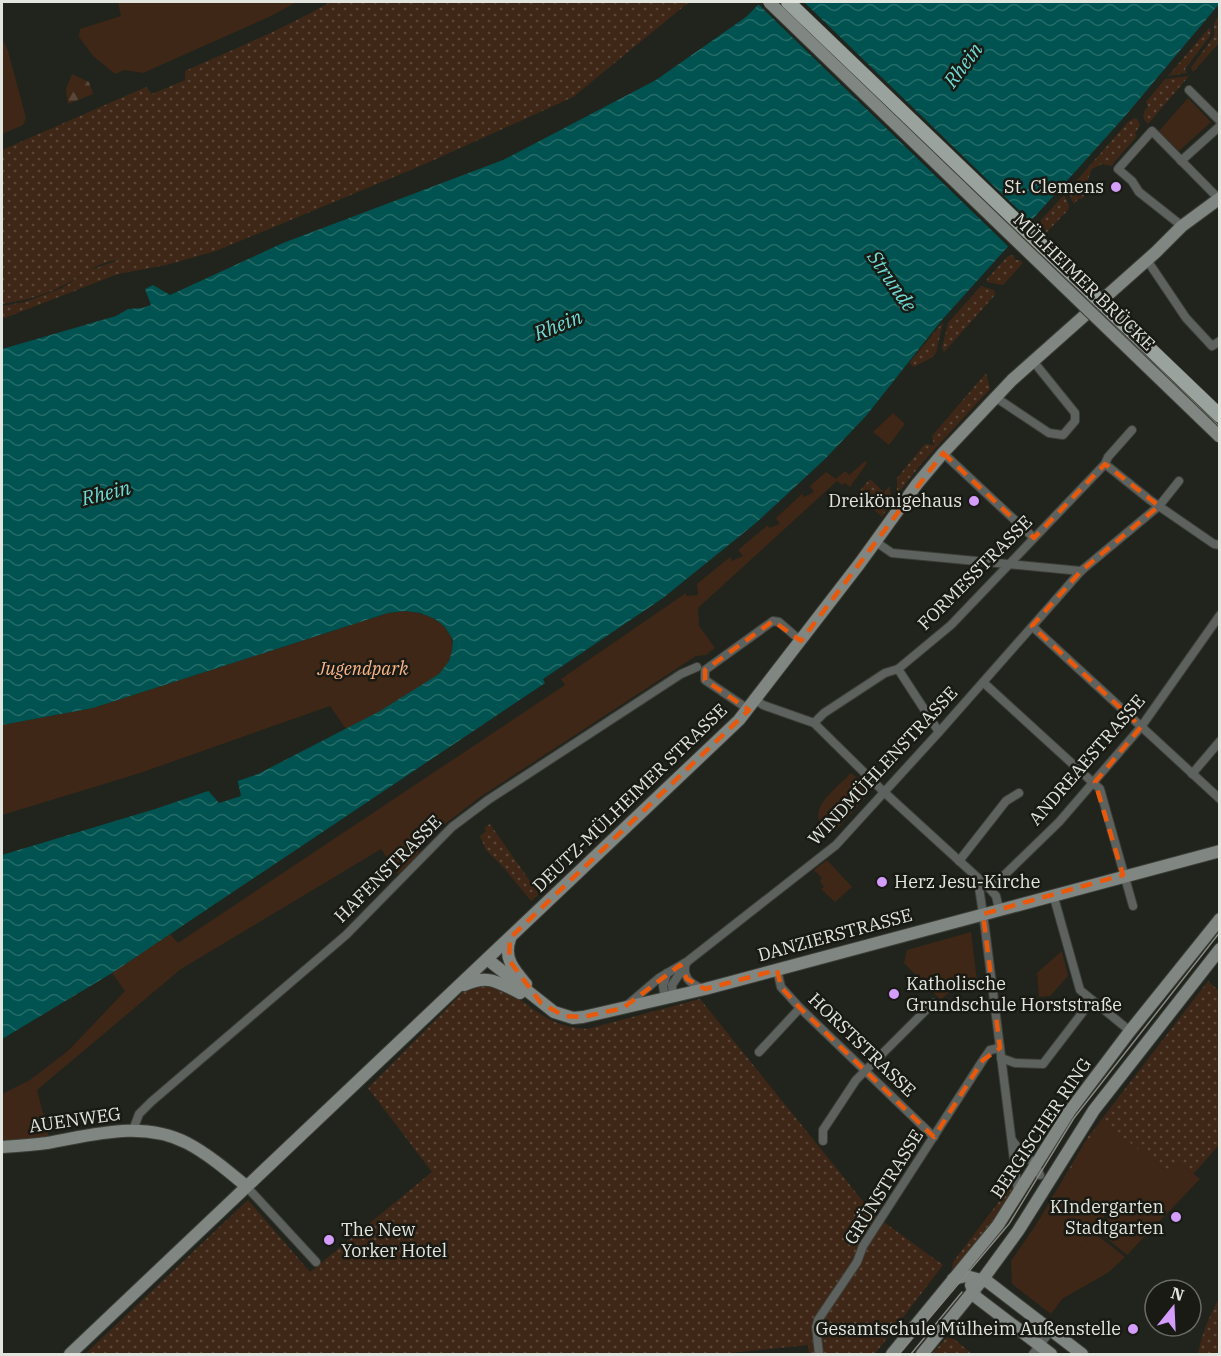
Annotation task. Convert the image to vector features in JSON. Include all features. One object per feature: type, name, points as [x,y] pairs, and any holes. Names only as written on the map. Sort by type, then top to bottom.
[{"type":"main road","name":"MÜLHEIMER BRÜCKE","points":[[788,2],[1220,416]]},
{"type":"main road","name":"MÜLHEIMER BRÜCKE","points":[[793,2],[1048,248],[1220,409]]},
{"type":"street","name":"MÜLHEIMER BRÜCKE","points":[[769,2],[1220,437]]},
{"type":"street","points":[[1189,90],[1220,121]]},
{"type":"street","points":[[1181,161],[1220,126]]},
{"type":"street","points":[[1182,226],[1139,192],[1132,181],[1118,169],[1152,131],[1219,199]]},
{"type":"street","name":"DEUTZ-MÜLHEIMER STRASSE","points":[[70,1354],[510,938],[752,704],[876,542],[917,484],[995,397],[1182,226],[1219,199]]},
{"type":"street","points":[[1147,260],[1186,318],[1216,344]]},
{"type":"street","points":[[995,397],[1049,433],[1060,436],[1075,421],[1075,413],[1033,361]]},
{"type":"street","name":"FORMESSTRASSE","points":[[814,723],[824,713],[885,673],[898,669],[951,625],[1132,430]]},
{"type":"street","points":[[944,453],[1034,538]]},
{"type":"street","points":[[1106,460],[1160,506],[1215,544],[1220,545]]},
{"type":"street","name":"WINDMÜHLENSTRASSE","points":[[623,1008],[668,972],[686,964],[836,845],[984,683],[1082,571],[1160,506],[1179,481]]},
{"type":"street","points":[[876,542],[892,553],[1082,571]]},
{"type":"street","name":"ANDREAESTRASSE","points":[[990,889],[1059,822],[1142,727],[1220,615]]},
{"type":"street","name":"HAFENSTRASSE","points":[[133,1130],[139,1114],[151,1102],[346,935],[452,827],[488,800],[681,674],[701,668],[773,621],[779,622],[801,641]]},
{"type":"street","points":[[1033,627],[1220,799]]},
{"type":"street","points":[[701,668],[705,680],[752,704],[763,705],[814,723],[885,793],[990,889],[996,896],[999,909]]},
{"type":"street","points":[[898,669],[939,732]]},
{"type":"street","points":[[984,683],[1095,782],[1102,794],[1133,906]]},
{"type":"street","points":[[1192,774],[1220,741]]},
{"type":"street","points":[[959,861],[1006,801],[1018,793]]},
{"type":"street","name":"DANZIERSTRASSE","points":[[1206,853],[1220,846]]},
{"type":"street","name":"DANZIERSTRASSE","points":[[487,959],[554,1012],[573,1018],[705,989],[1220,850]]},
{"type":"street","points":[[974,875],[979,887],[983,914],[1018,1192]]},
{"type":"street","points":[[1053,894],[1080,990],[1130,1031]]},
{"type":"street","name":"BERGISCHER RING","points":[[922,1354],[983,1279],[1018,1231],[1039,1173],[1069,1112],[1130,1031],[1220,920]]},
{"type":"street","points":[[510,938],[507,951],[509,960],[541,1003]]},
{"type":"street","name":"BERGISCHER RING","points":[[892,1354],[998,1225],[1018,1192],[1039,1173],[1094,1110],[1220,949]]},
{"type":"street","points":[[686,964],[684,974],[687,979],[705,989]]},
{"type":"street","name":"WINDMÜHLENSTRASSE","points":[[669,997],[672,985],[686,964]]},
{"type":"street","name":"HORSTSTRASSE","points":[[777,970],[781,987],[800,1008],[934,1137]]},
{"type":"street","points":[[668,972],[663,986],[669,997]]},
{"type":"street","points":[[457,987],[486,978],[541,1003]]},
{"type":"street","points":[[1001,1058],[1016,1063],[1043,1064],[1092,1000]]},
{"type":"street","points":[[823,1141],[823,1130],[856,1080],[933,1003]]},
{"type":"street","points":[[759,1052],[800,1008]]},
{"type":"street","name":"GRÜNSTRASSE","points":[[819,1354],[816,1327],[818,1320],[857,1263],[863,1246],[983,1060],[990,1050],[1000,1048]]},
{"type":"street","name":"AUENWEG","points":[[2,1147],[45,1143],[117,1131],[156,1132],[186,1143],[205,1154],[246,1186]]},
{"type":"street","points":[[1012,1140],[1039,1173]]},
{"type":"street","points":[[1012,1155],[1017,1164],[1039,1173]]},
{"type":"street","points":[[246,1186],[316,1262]]},
{"type":"street","points":[[974,1255],[970,1266],[970,1277],[976,1297],[1036,1350],[1051,1354]]},
{"type":"street","points":[[952,1279],[970,1277],[983,1279],[1082,1354]]},
{"type":"street","points":[[1036,1350],[1051,1330]]},
{"type":"highlighted area","points":[[943,453],[1034,538],[1105,464],[1159,506],[1081,571],[1032,626],[1141,727],[1095,782],[1123,875],[983,914],[1000,1048],[983,1060],[934,1137],[800,1008],[781,987],[777,970],[705,989],[687,979],[680,965],[623,1008],[583,1017],[564,1016],[541,1003],[509,960],[510,938],[749,710],[705,680],[705,670],[773,621],[801,641]]},
{"type":"green space","points":[[118,2],[297,2],[271,16],[143,73],[124,70],[115,74],[93,56],[79,37],[80,29],[121,16]]},
{"type":"green space","points":[[330,2],[689,2],[573,97],[425,164],[216,251],[166,265],[118,274],[2,319],[2,306],[25,302],[62,288],[90,270],[119,260],[95,267],[46,293],[2,304],[2,150],[146,87],[152,94],[185,80],[185,71],[277,30]]},
{"type":"green space","points":[[1219,14],[1219,43],[1193,72],[1191,68],[1214,36],[1214,24]]},
{"type":"green space","points":[[1209,28],[1211,29],[1210,36],[1185,69],[1187,73],[1168,76]]},
{"type":"green space","points":[[2,38],[8,51],[26,118],[23,125],[2,134]]},
{"type":"green space","points":[[72,74],[89,82],[93,94],[68,104],[66,89]]},
{"type":"green space","points":[[1189,76],[1148,124],[1144,117],[1148,106],[1146,102],[1165,79]]},
{"type":"green space","points":[[1188,98],[1211,122],[1179,151],[1159,131]]},
{"type":"green space","points":[[1134,118],[1140,125],[1135,134],[1137,136],[1111,166],[1102,164],[1092,169],[1088,179],[1089,189],[1082,199],[1079,198],[1074,204],[1070,197],[1071,187]]},
{"type":"green space","points":[[1064,195],[1069,205],[1068,210],[1046,233],[1045,228],[1040,228],[1041,220]]},
{"type":"green space","points":[[1014,255],[1015,260],[1023,263],[1003,285],[987,282],[987,279],[1008,256]]},
{"type":"green space","points":[[981,286],[994,290],[995,295],[944,352],[942,348],[948,323]]},
{"type":"green space","points":[[943,322],[936,353],[914,367],[909,363]]},
{"type":"green space","points":[[986,373],[990,389],[921,464],[897,495],[897,478],[925,444],[934,445],[932,436]]},
{"type":"green space","points":[[893,413],[905,424],[889,445],[873,432]]},
{"type":"green space","points":[[865,461],[867,463],[850,487],[837,481],[698,608],[699,626],[715,648],[706,655],[696,656],[480,797],[445,824],[398,874],[381,849],[181,969],[37,1090],[49,1137],[2,1144],[2,1094],[30,1080],[69,1050],[125,991],[112,973],[170,934],[178,943],[565,685],[561,679],[686,593],[686,596],[698,595],[697,584],[730,557],[732,561],[743,556],[738,550],[768,525],[769,528],[780,524],[776,518],[802,494],[804,497],[814,492],[810,486],[826,472],[836,479],[845,471],[849,475]]},
{"type":"green space","points":[[870,479],[884,492],[890,486],[891,503],[882,517],[857,494]]},
{"type":"green space","name":"Jugendpark","points":[[405,611],[430,617],[445,628],[452,644],[449,661],[443,671],[433,680],[354,725],[346,729],[330,706],[140,773],[2,815],[2,725],[93,708],[388,613]]},
{"type":"green space","points":[[851,773],[863,784],[865,798],[836,830],[831,832],[822,825],[819,810],[823,802]]},
{"type":"green space","points":[[490,824],[539,894],[531,901],[486,850],[480,836],[486,831],[484,828]]},
{"type":"green space","points":[[827,860],[852,887],[835,902],[821,889],[824,887],[820,881],[822,878],[814,870]]},
{"type":"green space","points":[[971,932],[978,989],[966,990],[957,983],[941,1000],[904,963],[907,950]]},
{"type":"green space","points":[[1062,951],[1068,976],[1050,996],[1039,997],[1037,973]]},
{"type":"green space","points":[[1208,981],[1219,991],[1219,1145],[1187,1181],[1120,1247],[1106,1170],[1077,1252],[1092,1232],[1115,1251],[1090,1274],[1036,1228],[1036,1225],[1088,1137]]},
{"type":"green space","points":[[481,983],[501,988],[555,1022],[587,1029],[700,999],[874,1215],[943,1265],[875,1354],[809,1354],[808,1345],[721,1354],[85,1354],[248,1200],[310,1272],[432,1172],[368,1088],[466,989],[477,987]]},
{"type":"green space","points":[[1101,1120],[1170,1174],[1179,1163],[1200,1179],[1127,1255],[1098,1231],[1113,1211],[1110,1209],[1077,1252],[1056,1236],[1077,1253],[1093,1232],[1125,1257],[1109,1272],[1062,1299],[1051,1314],[1012,1284],[1011,1261]]},
{"type":"green space","points":[[1013,1186],[1005,1205],[951,1274],[953,1262]]},
{"type":"green space","points":[[1219,1298],[1219,1354],[1198,1354],[1206,1325]]},
{"type":"green space","points":[[947,1337],[954,1339],[972,1354],[932,1354]]},
{"type":"water","points":[[761,2],[1219,2],[1219,4],[1126,115],[941,321],[866,416],[824,460],[757,522],[663,598],[543,679],[545,683],[112,973],[2,1039],[2,855],[155,809],[258,774],[380,711],[439,674],[449,661],[453,640],[445,627],[435,619],[420,613],[405,611],[388,613],[93,708],[2,725],[2,349],[116,316],[128,309],[151,305],[145,289],[153,285],[170,295],[283,243],[503,160],[656,80],[746,17]]},
{"type":"pier","points":[[756,2],[804,2],[1033,224],[1011,249]]},
{"type":"pier","points":[[237,778],[241,796],[219,803],[206,788]]},
{"type":"tram line","points":[[777,2],[1220,427]]},
{"type":"tram line","points":[[899,1354],[1009,1224],[1074,1118],[1220,932]]},
{"type":"tram line","points":[[911,1354],[962,1292]]},
{"type":"place","name":"St. Clemens","points":[[1116,187]]},
{"type":"place","name":"Dreikönigehaus","points":[[974,501]]},
{"type":"place","name":"Herz Jesu-Kirche","points":[[882,882]]},
{"type":"place","name":"Katholische Grundschule Horststraße","points":[[894,994]]},
{"type":"place","name":"KIndergarten Stadtgarten","points":[[1176,1217]]},
{"type":"place","name":"The New Yorker Hotel","points":[[329,1240]]},
{"type":"place","name":"Gesamtschule Mülheim Außenstelle","points":[[1133,1329]]},
{"type":"water label","name":"Rhein","points":[[963,65]]},
{"type":"water label","name":"Strunde","points":[[892,281]]},
{"type":"water label","name":"Rhein","points":[[558,325]]},
{"type":"water label","name":"Rhein","points":[[106,493]]}]
